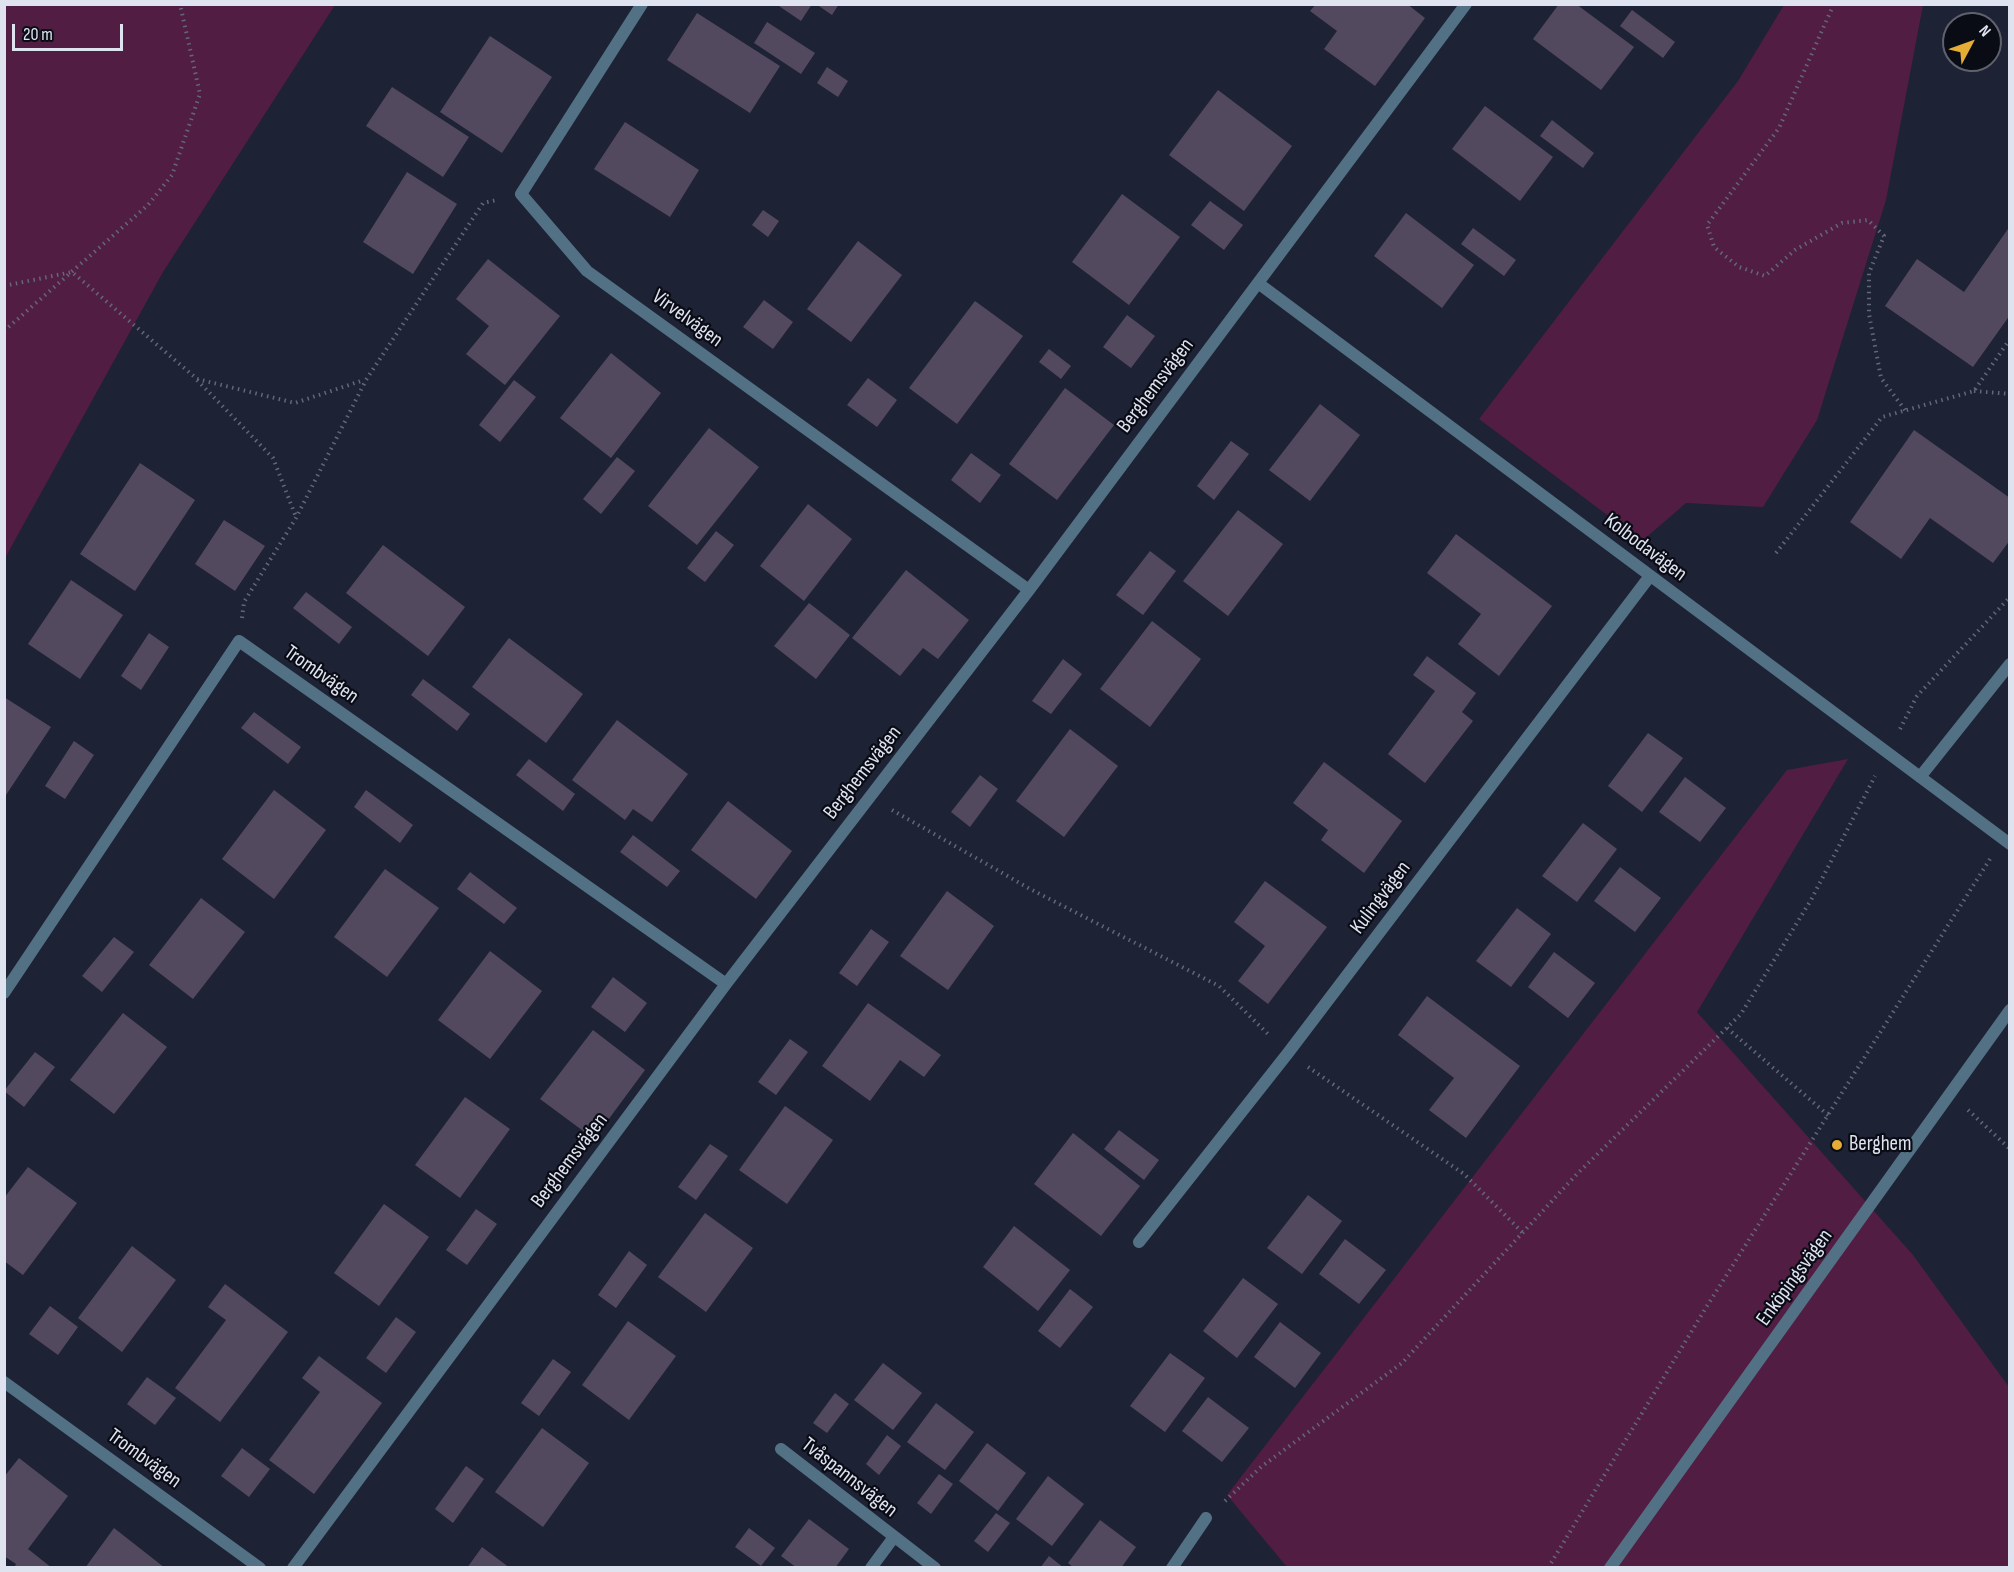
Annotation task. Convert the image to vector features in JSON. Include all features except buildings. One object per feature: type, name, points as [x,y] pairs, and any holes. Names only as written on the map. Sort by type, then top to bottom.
[{"type":"street","points":[[521,194],[642,4]]},
{"type":"street","name":"Berghemsvägen","points":[[293,1568],[726,984],[1029,590],[1466,4]]},
{"type":"street","name":"Virvelvägen","points":[[521,194],[587,271],[1029,590]]},
{"type":"street","name":"Kolbodavägen","points":[[1258,283],[2006,842]]},
{"type":"street","name":"Kulingvägen","points":[[1139,1242],[1288,1053],[1650,576]]},
{"type":"street","points":[[4,993],[239,641]]},
{"type":"street","name":"Trombvägen","points":[[239,641],[726,984]]},
{"type":"street","points":[[1920,777],[2010,664]]},
{"type":"street","name":"Enköpingsvägen","points":[[1610,1568],[2010,1010]]},
{"type":"street","name":"Trombvägen","points":[[4,1382],[260,1568]]},
{"type":"street","name":"Tvåspannsvägen","points":[[781,1449],[935,1568]]},
{"type":"street","points":[[1172,1568],[1206,1518]]},
{"type":"street","name":"Tvåspannsvägen","points":[[871,1568],[894,1537]]},
{"type":"path","points":[[4,331],[148,205],[172,175],[200,94],[180,4]]},
{"type":"path","points":[[1831,4],[1832,8],[1812,56],[1779,128],[1707,225],[1714,247],[1739,267],[1765,276],[1795,250],[1842,223],[1868,220],[1884,236],[1869,273],[1869,314],[1881,378],[1905,410]]},
{"type":"path","points":[[239,641],[244,602],[296,518],[366,380],[483,203],[521,194]]},
{"type":"path","points":[[4,286],[72,272]]},
{"type":"path","points":[[72,272],[197,379],[273,458],[296,518]]},
{"type":"path","points":[[1974,391],[2010,339]]},
{"type":"path","points":[[197,379],[295,403],[366,380]]},
{"type":"path","points":[[1776,553],[1882,417],[1974,391],[2010,394]]},
{"type":"path","points":[[1206,1518],[1261,1467],[1402,1363],[1576,1175],[1741,1014],[1811,900],[1917,696],[2010,597]]},
{"type":"path","points":[[869,797],[1032,890],[1219,986],[1288,1053],[1464,1174],[1523,1233]]},
{"type":"path","points":[[1548,1568],[1707,1306],[2006,842]]},
{"type":"path","points":[[1727,1028],[1828,1116]]},
{"type":"path","points":[[1951,1094],[2010,1149]]},
{"type":"shaded area","points":[[5,4],[335,5],[163,272],[5,558]]},
{"type":"shaded area","points":[[1784,5],[1923,5],[1886,200],[1817,420],[1763,507],[1686,503],[1642,541],[1479,419],[1738,81]]},
{"type":"shaded area","points":[[1848,759],[1697,1012],[1913,1255],[2009,1387],[2009,1567],[1287,1567],[1227,1495],[1787,770]]},
{"type":"place","name":"Berghem","points":[[1837,1145]]}]
